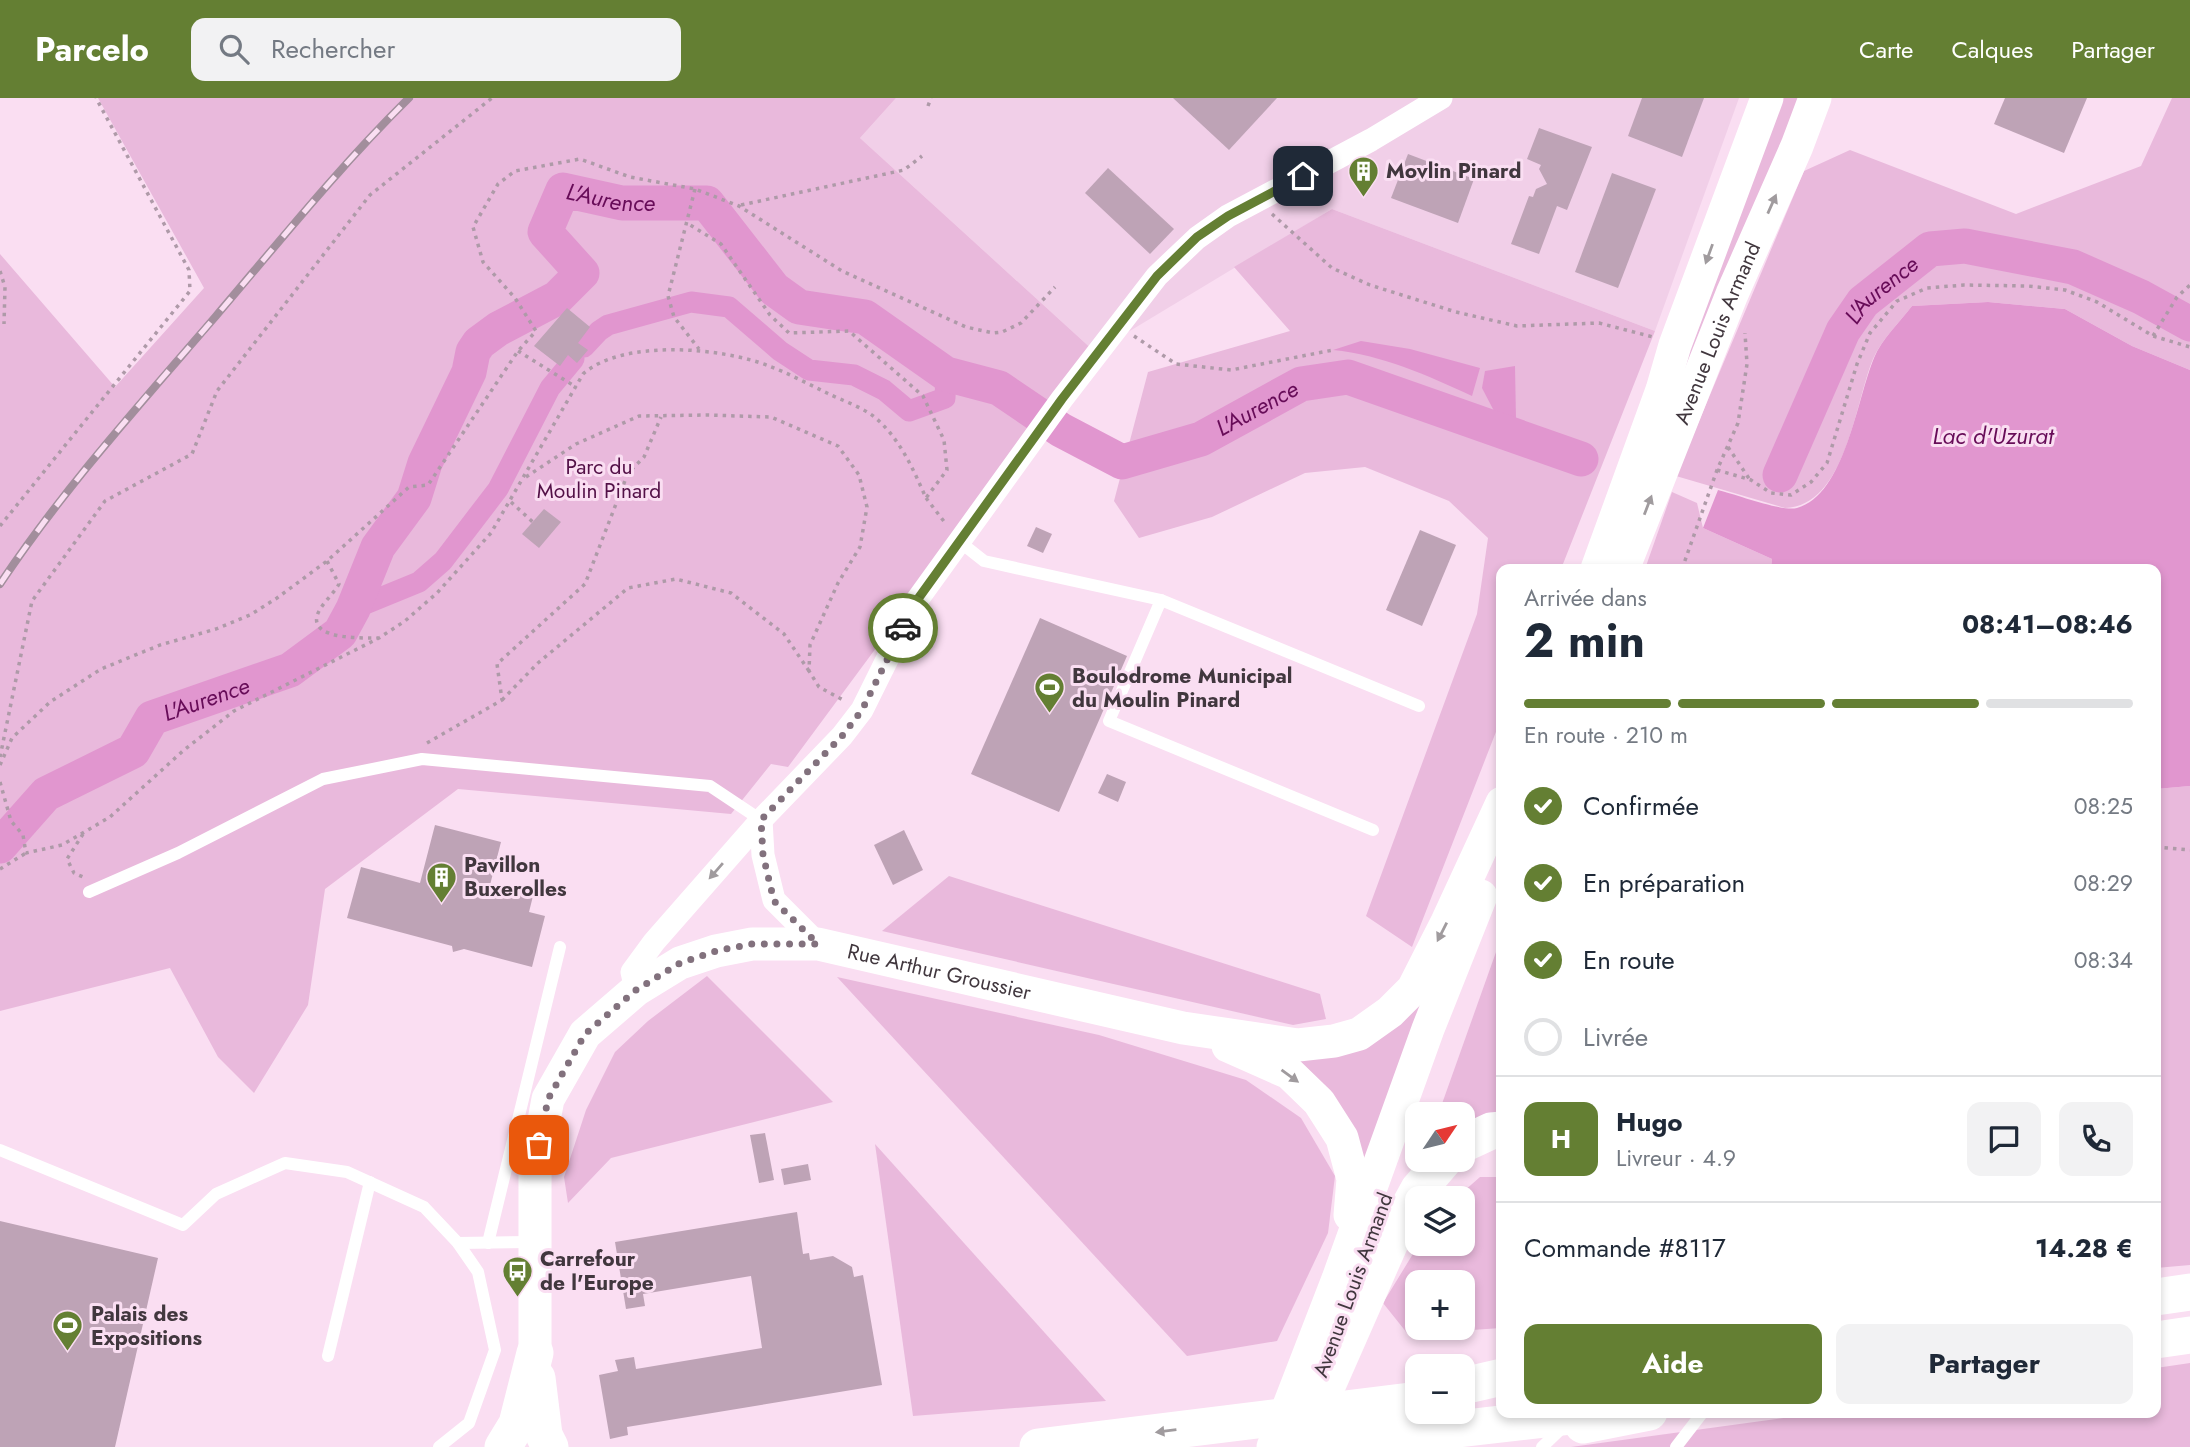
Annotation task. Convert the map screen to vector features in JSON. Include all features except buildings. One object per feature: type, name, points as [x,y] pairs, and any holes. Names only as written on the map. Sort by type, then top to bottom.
[{"type":"main road","name":"Avenue Louis Armand","points":[[1599,564],[1662,390],[1675,345],[1767,98]]},
{"type":"main road","name":"Avenue Louis Armand","points":[[1625,564],[1732,294],[1797,146],[1815,98]]},
{"type":"main road","points":[[1183,1028],[1298,1045],[1334,1041],[1360,1034],[1413,989],[1496,816]]},
{"type":"main road","name":"Avenue Louis Armand","points":[[1338,1279],[1428,1029],[1496,855]]},
{"type":"main road","name":"Avenue Louis Armand","points":[[1294,1447],[1363,1254],[1496,903]]},
{"type":"main road","name":"Rue Arthur Groussier","points":[[535,1353],[535,1168],[548,1099],[585,1034],[636,990],[680,963],[716,951],[752,944],[818,944],[1183,1028]]},
{"type":"main road","points":[[1183,1028],[1289,1073],[1319,1102],[1342,1138],[1353,1179],[1349,1223],[1338,1279],[1273,1447]]},
{"type":"main road","points":[[1475,1138],[1496,1131]]},
{"type":"main road","points":[[1301,1447],[1392,1238],[1419,1189],[1434,1172]]},
{"type":"main road","points":[[2161,1283],[2190,1281]]},
{"type":"main road","points":[[2161,1296],[2190,1292]]},
{"type":"main road","points":[[2161,1339],[2190,1335]]},
{"type":"main road","points":[[503,1447],[517,1424],[535,1353]]},
{"type":"main road","points":[[535,1353],[544,1435],[550,1447]]},
{"type":"main road","points":[[1475,1383],[1496,1378]]},
{"type":"main road","points":[[1475,1392],[1496,1389]]},
{"type":"main road","points":[[1038,1447],[1394,1402]]},
{"type":"main road","points":[[1301,1447],[1553,1418]]},
{"type":"main road","points":[[1516,1447],[1627,1418]]},
{"type":"street","points":[[636,990],[632,972],[654,942],[761,820],[842,736],[862,710],[915,603],[1062,399],[1157,276],[1197,237],[1228,216],[1371,140],[1441,98]]},
{"type":"street","points":[[761,820],[763,855],[774,901],[818,944]]},
{"type":"lane","points":[[960,542],[984,561],[1161,600],[1419,706]]},
{"type":"lane","points":[[1161,600],[1109,721],[1373,830]]},
{"type":"lane","points":[[89,892],[178,853],[323,779],[422,759],[710,786],[761,820]]},
{"type":"lane","points":[[488,1243],[560,947]]},
{"type":"lane","points":[[0,1150],[183,1225],[216,1194],[285,1163],[347,1172],[424,1207],[458,1243],[478,1272],[495,1350],[469,1423],[439,1447]]},
{"type":"lane","points":[[328,1356],[370,1182]]},
{"type":"lane","points":[[458,1243],[534,1242]]},
{"type":"lane","points":[[1676,1447],[1698,1418]]},
{"type":"path","points":[[0,526],[190,291],[189,270],[96,98]]},
{"type":"path","points":[[0,757],[32,601],[105,501],[192,454],[217,391],[370,195],[492,98]]},
{"type":"path","points":[[928,106],[931,98]]},
{"type":"path","points":[[739,206],[904,170],[922,156]]},
{"type":"path","points":[[0,765],[12,738],[50,702],[101,669],[160,645],[216,629],[250,615],[327,561],[409,486],[428,485],[518,351],[536,331],[484,262],[473,227],[498,184],[515,171],[580,159],[630,177],[695,189],[739,206],[842,271],[967,327],[993,333],[1021,323],[1055,286]]},
{"type":"path","points":[[695,189],[668,296],[674,317],[700,350]]},
{"type":"path","points":[[1258,201],[1332,268],[1370,285],[1456,312],[1517,326],[1599,323],[1639,331],[1675,345]]},
{"type":"path","points":[[687,223],[721,244],[770,315],[789,333],[849,331],[923,396],[944,440],[947,470],[926,498]]},
{"type":"path","points":[[0,271],[5,287],[4,324]]},
{"type":"path","points":[[1717,470],[1751,480],[1771,493],[1791,495],[1811,482],[1827,463],[1857,364],[1870,333],[1897,301],[1927,288],[1964,285],[2028,286],[2065,290],[2097,302],[2153,336],[2190,347]]},
{"type":"path","points":[[2153,336],[2177,297],[2190,285]]},
{"type":"path","points":[[1684,564],[1717,470],[1738,423],[1747,364],[1745,329],[1732,294]]},
{"type":"path","points":[[1118,325],[1177,364],[1231,370],[1333,350]]},
{"type":"path","points":[[0,869],[26,853],[62,845],[110,817],[184,750],[234,711],[379,638],[405,621],[437,593],[491,533],[511,502],[573,385],[593,365],[612,356],[635,352],[700,350],[767,365],[877,419],[905,450],[926,498],[960,542]]},
{"type":"path","points":[[518,351],[573,385]]},
{"type":"path","points":[[524,478],[576,444],[639,416],[771,417],[838,446],[859,475],[867,507],[860,547],[838,583],[810,645],[809,671]]},
{"type":"path","points":[[502,700],[498,664],[584,584],[628,473],[644,457],[661,416]]},
{"type":"path","points":[[1728,447],[1751,480]]},
{"type":"path","points":[[511,502],[536,525]]},
{"type":"path","points":[[327,561],[339,584],[316,619],[318,625],[327,633],[348,638],[379,638]]},
{"type":"path","points":[[393,765],[502,700],[547,656],[628,588],[676,579],[731,593],[784,634],[819,687],[862,710]]},
{"type":"path","points":[[0,782],[11,821],[23,835],[26,853]]},
{"type":"path","points":[[84,832],[67,859],[74,873],[102,886]]},
{"type":"path","points":[[2161,847],[2190,850]]},
{"type":"shaded area","points":[[896,98],[1739,98],[1655,331],[1332,209],[1095,352],[860,138]]},
{"type":"green space","name":"Parc du Moulin Pinard","points":[[98,98],[896,98],[860,138],[1095,352],[788,767],[771,764],[731,814],[458,789],[325,889],[308,1005],[254,1093],[218,1057],[170,968],[0,1011],[0,254],[115,387],[204,288]]},
{"type":"green space","points":[[1775,98],[1803,98],[1693,370],[1675,380]]},
{"type":"green space","points":[[2172,98],[2190,98],[2190,370],[2132,346],[2065,309],[1988,302],[1912,306],[1876,352],[1845,449],[1835,471],[1822,490],[1806,503],[1785,508],[1676,476],[1804,171],[1850,150],[2016,214],[2141,166]]},
{"type":"green space","points":[[1332,209],[1655,331],[1563,564],[1496,564],[1496,732],[1412,947],[1366,916],[1477,614],[1488,538],[1449,501],[1365,467],[1305,473],[1212,517],[1139,538],[1114,501],[1148,372],[1290,331],[1234,267]]},
{"type":"green space","points":[[1672,492],[1697,503],[1703,528],[1772,559],[1772,564],[1647,564]]},
{"type":"green space","points":[[2190,786],[2190,1265],[2161,1268],[2161,789]]},
{"type":"green space","points":[[949,876],[1320,994],[1326,1019],[1293,1025],[882,931]]},
{"type":"green space","points":[[1443,951],[1360,1176],[1274,1052],[1335,1052]]},
{"type":"green space","points":[[1496,952],[1496,1119],[1475,1127],[1475,1102],[1443,1102]]},
{"type":"green space","points":[[707,976],[833,1102],[611,1158],[568,1203],[564,1177],[586,1110],[615,1052],[648,1021]]},
{"type":"green space","points":[[837,977],[1099,1035],[1246,1080],[1301,1118],[1335,1176],[1328,1233],[1277,1341],[1187,1356]]},
{"type":"green space","points":[[875,1144],[1106,1401],[913,1416]]},
{"type":"green space","points":[[1480,1177],[1496,1177],[1496,1328],[1475,1330],[1475,1270],[1405,1270],[1405,1330],[1383,1303],[1412,1256],[1475,1256],[1475,1186],[1470,1186]]},
{"type":"green space","points":[[2190,1363],[2190,1447],[1571,1447],[1783,1418],[2161,1418],[2161,1367]]},
{"type":"water","name":"Lac d'Uzurat","points":[[1988,302],[2065,309],[2132,346],[2190,370],[2190,786],[2161,789],[2161,564],[1772,564],[1772,559],[1703,528],[1718,490],[1790,509],[1813,499],[1827,485],[1847,443],[1877,351],[1912,306]]},
{"type":"water","points":[[1361,341],[1410,349],[1480,368],[1472,396],[1387,361],[1333,350]]},
{"type":"water","points":[[1515,366],[1516,420],[1494,411],[1482,388],[1485,371]]},
{"type":"waterway","name":"L'Aurence","points":[[0,846],[46,794],[133,751],[152,718],[290,670],[340,633],[353,609],[378,547],[414,498],[425,463],[469,372],[473,352],[479,343],[498,329],[557,298],[582,273],[545,232],[563,190],[622,203],[707,203],[774,289],[799,307],[865,317],[946,374],[999,388],[1061,430],[1122,462],[1201,439],[1301,384],[1348,377],[1581,459]]},
{"type":"waterway","name":"L'Aurence","points":[[1780,475],[1843,331],[1863,302],[1930,249],[1965,246],[2073,267],[2141,297],[2190,324]]},
{"type":"waterway","name":"L'Aurence","points":[[584,347],[608,325],[691,302],[729,307],[780,351],[809,370],[854,375],[884,390],[909,411],[945,398],[946,374]]},
{"type":"waterway","name":"L'Aurence","points":[[353,609],[419,582],[443,561],[498,489],[550,388],[574,359]]},
{"type":"railway","points":[[0,584],[50,514],[104,447],[334,177],[409,98]]},
{"type":"way so far","points":[[539,1145],[548,1099],[585,1034],[636,990],[680,963],[716,951],[752,944],[818,944],[774,901],[763,855],[761,820],[842,736],[862,710],[903,628]]},
{"type":"place","name":"Movlin Pinard","points":[[1363,198]]},
{"type":"place","name":"Boulodrome Municipal du Moulin Pinard","points":[[1049,715]]},
{"type":"place","name":"Pavillon Buxerolles","points":[[441,904]]},
{"type":"place","name":"Carrefour de l'Europe","points":[[517,1298]]},
{"type":"place","name":"Palais des Expositions","points":[[68,1353]]},
{"type":"route","points":[[903,628],[915,603],[1062,399],[1157,276],[1197,237],[1228,216],[1303,176]]}]
